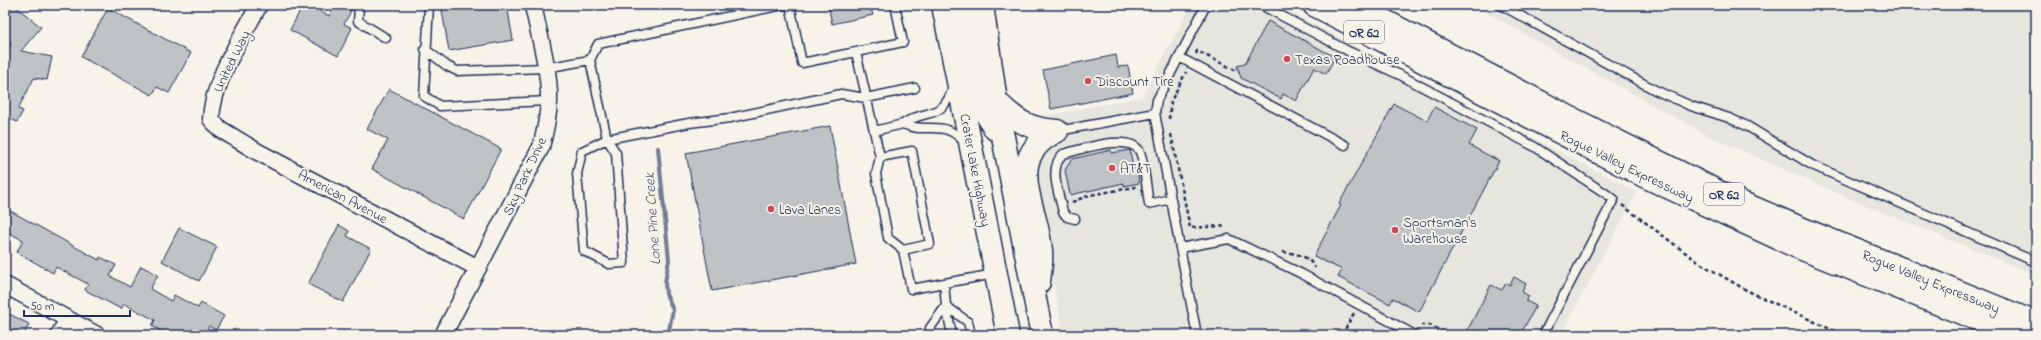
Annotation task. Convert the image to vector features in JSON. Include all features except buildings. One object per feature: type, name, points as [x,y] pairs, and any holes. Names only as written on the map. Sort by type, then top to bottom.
[{"type":"main road","name":"Crater Lake Highway","points":[[943,5],[1008,335]]},
{"type":"main road","points":[[963,5],[971,61],[980,102],[1004,143]]},
{"type":"main road","points":[[982,5],[996,101],[1042,335]]},
{"type":"main road","name":"Rogue Valley Expressway","points":[[1314,5],[1646,177],[1796,246],[2016,335]]},
{"type":"main road","name":"Rogue Valley Expressway","points":[[1354,5],[1569,117],[1733,199],[1897,267],[2036,322]]},
{"type":"main road","points":[[996,101],[1012,117],[1028,126],[1040,130],[1057,131]]},
{"type":"main road","points":[[1037,308],[1041,252],[1026,175],[1027,160],[1033,149],[1046,137],[1057,131]]},
{"type":"street","name":"United Way","points":[[211,119],[212,102],[218,85],[259,5]]},
{"type":"street","name":"Sky Park Drive","points":[[443,335],[541,147],[547,123],[549,101],[545,68],[533,5]]},
{"type":"street","name":"American Avenue","points":[[211,119],[220,129],[258,152],[478,268]]},
{"type":"street","points":[[5,285],[98,335]]},
{"type":"street","points":[[59,335],[68,319]]},
{"type":"lane","points":[[353,5],[359,8],[358,21],[386,38]]},
{"type":"lane","points":[[429,5],[425,49],[424,96],[440,106],[549,101]]},
{"type":"lane","points":[[783,5],[598,44],[590,60],[607,139],[616,153],[624,263],[609,264],[584,251],[577,174],[582,151],[607,139],[688,123],[730,118],[841,94],[866,98],[915,88]]},
{"type":"lane","points":[[790,5],[802,63],[903,42],[895,5]]},
{"type":"lane","points":[[1197,335],[1155,113],[1157,100],[1204,9],[1209,5]]},
{"type":"lane","points":[[1261,5],[1350,52],[1400,75],[1535,147],[1614,199],[1543,335]]},
{"type":"lane","points":[[1501,5],[1671,98],[1737,121],[1812,165],[2036,262]]},
{"type":"lane","points":[[425,49],[447,66],[457,71],[545,68],[590,60]]},
{"type":"lane","points":[[856,52],[880,157],[876,174],[888,238],[903,250],[911,289],[996,274]]},
{"type":"lane","points":[[1179,57],[1345,145]]},
{"type":"lane","points":[[874,130],[903,124],[912,118],[938,111],[948,102],[958,76]]},
{"type":"lane","points":[[1057,131],[1155,113]]},
{"type":"lane","points":[[903,124],[912,129],[940,127],[952,131],[972,152]]},
{"type":"lane","points":[[1075,219],[1067,217],[1063,212],[1055,166],[1057,159],[1063,154],[1110,143],[1125,142],[1132,144],[1140,151],[1149,204],[1171,199]]},
{"type":"lane","points":[[880,157],[912,152],[930,244],[903,250]]},
{"type":"lane","points":[[1180,248],[1229,239],[1302,274],[1415,335]]},
{"type":"lane","points":[[944,283],[946,306],[952,335]]},
{"type":"lane","points":[[931,335],[930,328],[946,306]]},
{"type":"lane","points":[[946,306],[968,322],[971,335]]},
{"type":"path","points":[[1170,124],[1168,110],[1197,51],[1239,72]]},
{"type":"path","points":[[1171,132],[1190,228],[1222,226],[1225,230],[1232,229]]},
{"type":"path","points":[[1062,204],[1074,202],[1090,195],[1146,186]]},
{"type":"path","points":[[1614,199],[1698,262],[1748,291],[1843,335]]},
{"type":"path","points":[[1280,252],[1298,254],[1310,260],[1315,270]]},
{"type":"path","points":[[1419,326],[1430,325],[1449,335]]},
{"type":"shaded area","points":[[1191,5],[1277,5],[1637,192],[1561,335],[1063,335],[1024,120],[1142,97]]},
{"type":"shaded area","points":[[1472,5],[2036,5],[2036,275],[1853,200],[1709,136]]},
{"type":"waterway","name":"Lone Pine Creek","points":[[658,148],[669,260],[665,282],[666,294],[673,310],[668,335]]},
{"type":"place","name":"Texas Roadhouse","points":[[1287,59]]},
{"type":"place","name":"Discount Tire","points":[[1088,81]]},
{"type":"place","name":"AT&T","points":[[1112,168]]},
{"type":"place","name":"Lava Lanes","points":[[771,209]]},
{"type":"place","name":"Sportsman's Warehouse","points":[[1395,230]]}]
